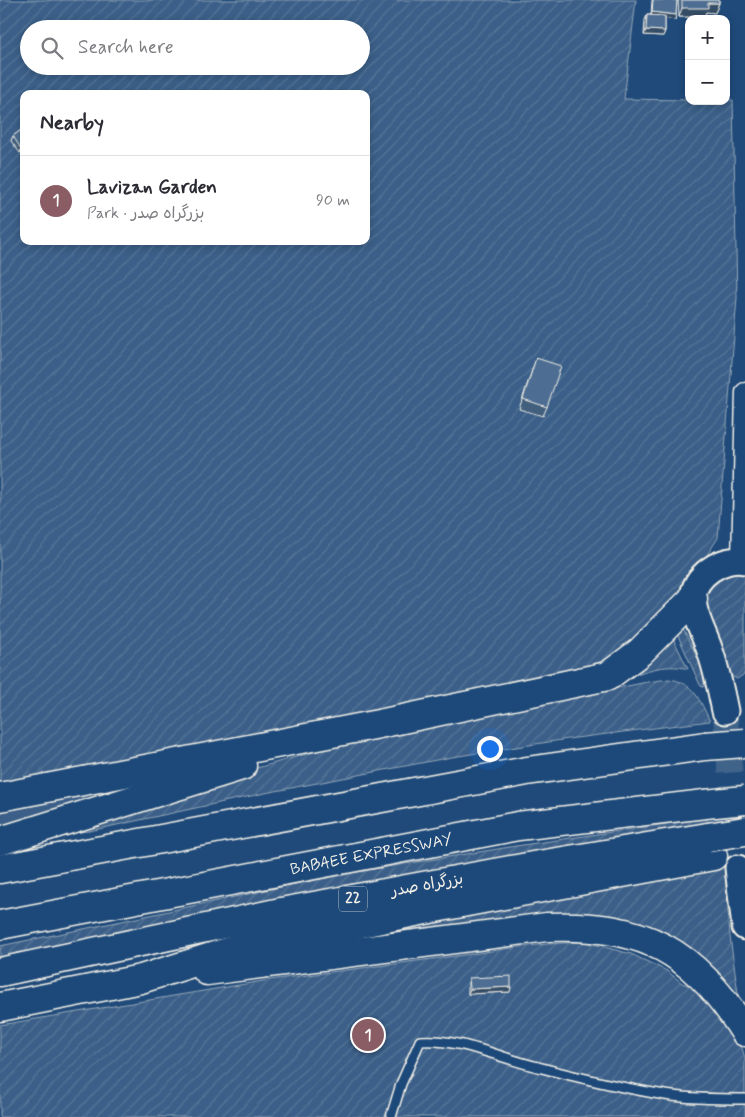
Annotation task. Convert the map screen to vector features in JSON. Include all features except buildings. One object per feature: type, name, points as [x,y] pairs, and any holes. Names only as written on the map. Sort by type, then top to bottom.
[{"type":"highway","points":[[0,797],[374,725],[608,676],[640,652],[693,599]]},
{"type":"highway","points":[[0,841],[374,725]]},
{"type":"highway","points":[[0,869],[527,771],[706,746],[745,743]]},
{"type":"highway","name":"BABAEE EXPRESSWAY","points":[[0,925],[518,826],[745,800]]},
{"type":"highway","name":"22","points":[[710,846],[745,831]]},
{"type":"highway","points":[[141,979],[243,947],[435,908],[710,846],[742,859]]},
{"type":"highway","name":"بزرگراه صدر","points":[[0,972],[281,912],[533,866],[710,846]]},
{"type":"highway","points":[[8,1004],[141,979],[547,927],[576,926],[596,927],[630,934],[655,943],[679,957],[699,972],[720,995],[745,1032]]},
{"type":"main road","points":[[726,710],[714,663],[696,614],[693,599],[696,590],[708,571],[718,564],[743,560]]},
{"type":"main road","points":[[742,859],[745,927]]},
{"type":"street","points":[[743,560],[745,392]]},
{"type":"lane","points":[[391,1117],[401,1084],[420,1041],[434,1040],[452,1042],[540,1068],[666,1095],[745,1099]]},
{"type":"shaded area","points":[[0,0],[636,0],[624,99],[685,100],[685,105],[730,105],[730,100],[733,100],[737,298],[718,538],[680,596],[620,654],[591,665],[470,692],[0,786]]},
{"type":"shaded area","points":[[745,572],[745,672],[737,679],[729,675],[704,605],[705,597],[712,585],[724,577]]},
{"type":"shaded area","points":[[682,627],[701,665],[708,685],[702,687],[700,685],[675,629]]},
{"type":"shaded area","points":[[671,634],[688,669],[679,667],[661,668],[619,680]]},
{"type":"shaded area","points":[[669,679],[685,684],[690,688],[710,721],[568,739],[452,757],[265,793],[89,831],[52,835],[257,768],[335,746]]},
{"type":"shaded area","points":[[230,756],[0,832],[0,805]]},
{"type":"shaded area","points":[[745,815],[745,823],[0,963],[0,946],[337,875],[516,846],[693,820]]},
{"type":"shaded area","points":[[724,860],[730,937],[740,1007],[657,935],[245,953]]},
{"type":"shaded area","points":[[585,942],[631,954],[667,971],[682,983],[710,993],[740,1042],[745,1058],[745,1117],[0,1117],[0,1025],[269,980],[518,947]]},
{"type":"tunnel","points":[[725,711],[738,868]]},
{"type":"place","name":"Lavizan Garden","points":[[368,1035]]}]
